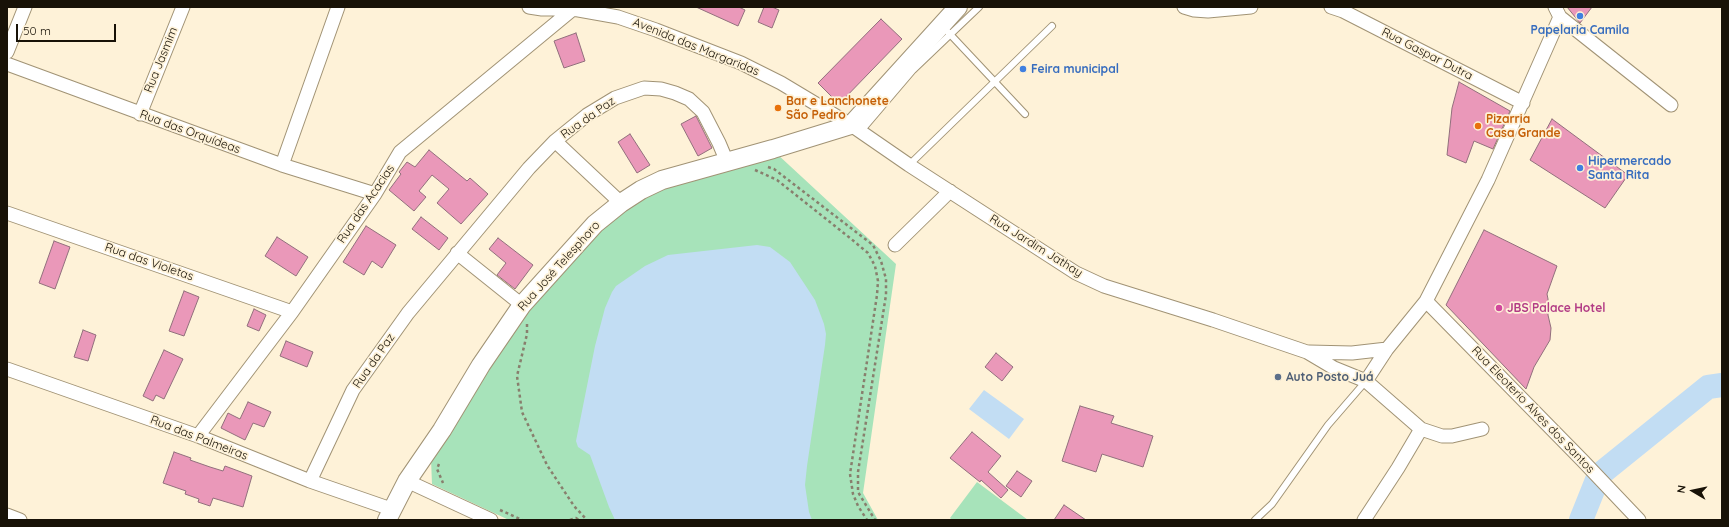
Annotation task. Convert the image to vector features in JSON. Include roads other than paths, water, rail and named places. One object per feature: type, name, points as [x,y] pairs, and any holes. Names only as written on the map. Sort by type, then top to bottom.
[{"type":"street","points":[[7,52],[25,7]]},
{"type":"street","name":"Rua Jasmim","points":[[140,114],[183,7]]},
{"type":"street","points":[[282,165],[338,7]]},
{"type":"street","name":"Avenida das Margaridas","points":[[529,7],[542,9],[573,9],[618,17],[656,30],[741,63],[781,83],[856,128]]},
{"type":"street","points":[[856,128],[946,29],[958,7]]},
{"type":"street","points":[[1184,7],[1194,10],[1208,11],[1250,7]]},
{"type":"street","name":"Rua Gaspar Dutra","points":[[1331,7],[1343,11],[1523,103]]},
{"type":"street","name":"Rua das Acacias","points":[[198,436],[292,312],[375,194],[400,152],[573,9]]},
{"type":"street","points":[[1366,381],[1388,349],[1426,301],[1488,180],[1523,103],[1558,12],[1671,105]]},
{"type":"street","name":"Rua das Orquídeas","points":[[7,64],[282,165],[375,194]]},
{"type":"street","name":"Rua da Paz","points":[[310,481],[353,390],[408,312],[529,168],[555,141],[587,115],[615,98],[637,90],[652,87],[675,93],[696,104],[719,143],[727,162]]},
{"type":"street","name":"Rua José Telesphoro","points":[[389,514],[406,481],[442,430],[481,365],[522,305],[595,224],[621,203],[641,190],[662,180],[814,137],[856,128]]},
{"type":"street","name":"Rua Jardim Jathay","points":[[856,128],[909,165],[1076,273],[1104,286],[1213,320],[1307,352],[1334,368],[1366,381],[1421,429]]},
{"type":"street","name":"Rua da Paz","points":[[555,141],[621,203]]},
{"type":"street","points":[[895,245],[950,191]]},
{"type":"street","name":"Rua das Violetas","points":[[7,213],[292,312]]},
{"type":"street","points":[[457,254],[522,305]]},
{"type":"street","name":"Rua Eleoterio Alves dos Santos","points":[[1426,301],[1639,520]]},
{"type":"street","name":"Rua Jardim Jathay","points":[[1307,352],[1352,353],[1388,349]]},
{"type":"street","name":"Rua das Palmeiras","points":[[7,369],[198,436],[389,514]]},
{"type":"street","points":[[1364,520],[1398,468],[1421,429],[1442,436],[1452,436],[1482,429]]},
{"type":"street","points":[[406,481],[492,514]]},
{"type":"street","points":[[7,515],[20,520]]},
{"type":"lane","points":[[979,7],[946,29],[996,81],[1025,114]]},
{"type":"lane","points":[[909,165],[1052,26]]},
{"type":"lane","points":[[1255,520],[1272,504],[1328,426],[1366,381]]},
{"type":"water","points":[[757,245],[770,247],[790,262],[815,300],[826,334],[805,485],[809,512],[812,520],[615,520],[590,455],[578,447],[576,441],[595,346],[605,308],[612,292],[616,286],[645,266],[668,255]]},
{"type":"water","points":[[984,390],[1024,419],[1009,439],[969,409]]},
{"type":"waterway","points":[[1581,520],[1599,475],[1708,387],[1722,385]]},
{"type":"place","name":"Papelaria Camila","points":[[1580,16]]},
{"type":"place","name":"Feira municipal","points":[[1023,69]]},
{"type":"place","name":"Bar e Lanchonete São Pedro","points":[[778,108]]},
{"type":"place","name":"Pizarria Casa Grande","points":[[1478,126]]},
{"type":"place","name":"Hipermercado Santa Rita","points":[[1580,168]]},
{"type":"place","name":"JBS Palace Hotel","points":[[1499,308]]},
{"type":"place","name":"Auto Posto Juá","points":[[1278,377]]}]
